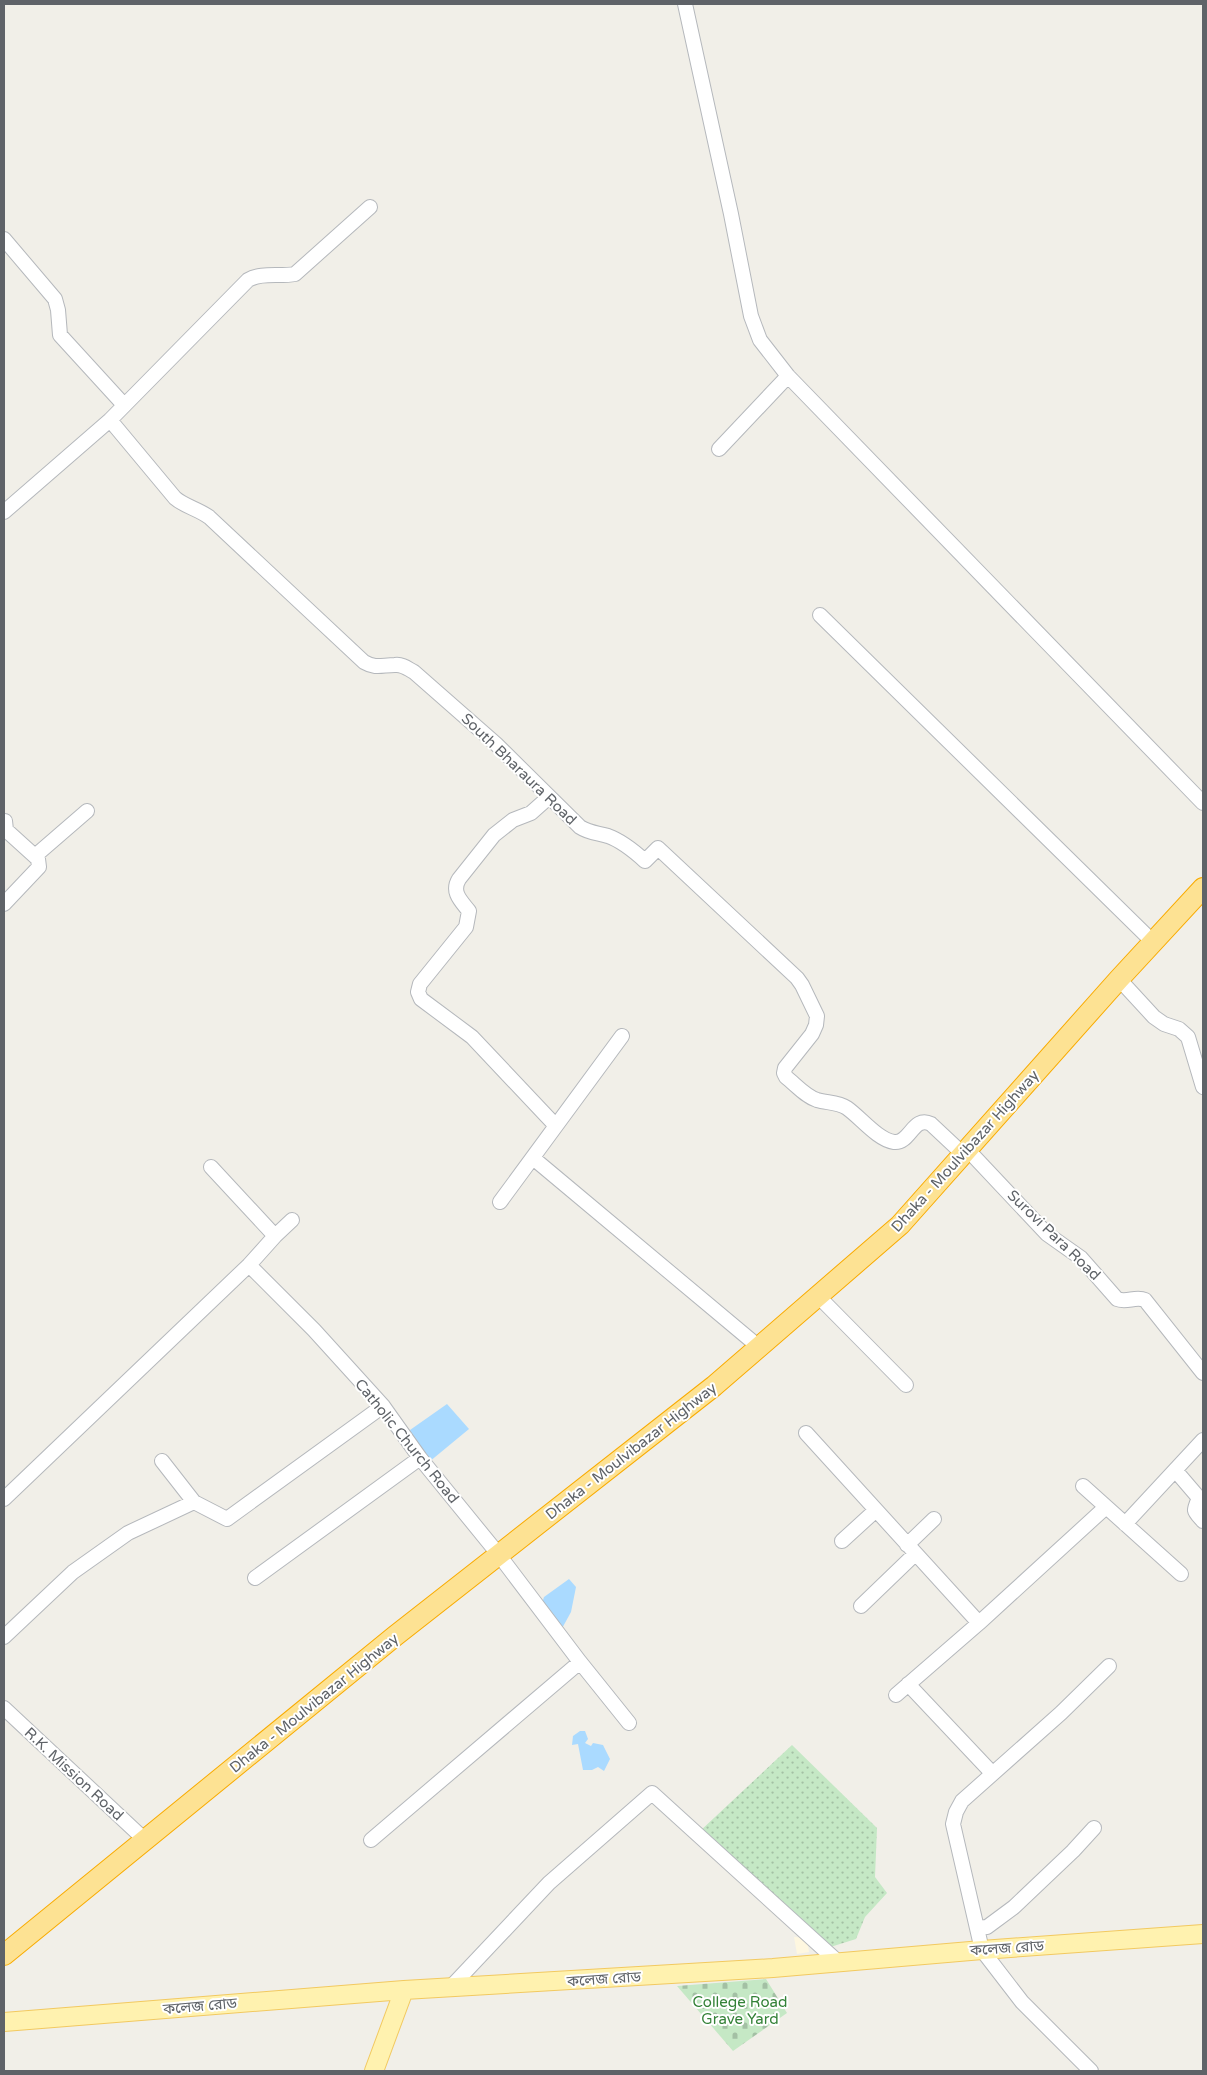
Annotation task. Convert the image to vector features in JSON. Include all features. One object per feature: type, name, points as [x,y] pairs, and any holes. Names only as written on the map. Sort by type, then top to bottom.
[{"type":"highway","name":"Dhaka - Moulvibazar Highway","points":[[4,1954],[499,1555],[714,1386],[900,1225],[1119,979],[1203,888]]},
{"type":"main road","name":"কলেজ রোড","points":[[4,2022],[404,1990],[773,1968],[1203,1934]]},
{"type":"main road","points":[[374,2071],[404,1990]]},
{"type":"street","points":[[685,4],[732,214],[750,316],[760,340],[788,376],[1203,803]]},
{"type":"street","points":[[4,512],[110,420],[248,280],[256,275],[284,276],[295,274],[370,207]]},
{"type":"street","points":[[4,240],[55,299],[60,335],[124,405]]},
{"type":"street","points":[[719,449],[788,376]]},
{"type":"street","name":"South Bharaura Road","points":[[110,420],[180,503],[199,510],[209,517],[364,662],[372,667],[381,668],[396,665],[404,666],[414,672],[496,744],[580,827],[588,832],[614,839],[632,849],[645,861],[658,848],[797,978],[817,1016],[816,1025],[812,1034],[785,1068],[784,1073],[786,1077],[808,1096],[817,1100],[840,1104],[886,1140],[901,1141],[920,1122],[925,1121],[965,1151]]},
{"type":"street","points":[[820,615],[1153,942]]},
{"type":"street","points":[[549,796],[531,814],[513,820],[494,835],[459,879],[455,885],[456,894],[470,911],[466,926],[420,984],[418,992],[421,999],[472,1037],[556,1126]]},
{"type":"street","points":[[34,856],[87,811]]},
{"type":"street","points":[[4,904],[39,867],[40,863],[6,830],[5,821]]},
{"type":"street","points":[[1119,979],[1154,1017],[1188,1037],[1203,1087]]},
{"type":"street","points":[[500,1202],[622,1036]]},
{"type":"street","name":"Surovi Para Road","points":[[965,1151],[1048,1234],[1081,1258],[1117,1299],[1122,1301],[1142,1298],[1145,1300],[1203,1373]]},
{"type":"street","points":[[533,1158],[759,1347]]},
{"type":"street","points":[[210,1166],[275,1236]]},
{"type":"street","points":[[4,1499],[249,1266],[292,1220]]},
{"type":"street","name":"Catholic Church Road","points":[[249,1266],[314,1330],[383,1406],[420,1458],[499,1555],[580,1662],[629,1722]]},
{"type":"street","points":[[818,1296],[906,1385]]},
{"type":"street","points":[[162,1461],[194,1502],[228,1519],[383,1406]]},
{"type":"street","points":[[806,1433],[979,1623]]},
{"type":"street","points":[[1125,1524],[1203,1440]]},
{"type":"street","points":[[255,1578],[420,1458]]},
{"type":"street","points":[[1175,1470],[1199,1498],[1194,1508],[1203,1521]]},
{"type":"street","points":[[1083,1486],[1181,1574]]},
{"type":"street","points":[[4,1637],[73,1572],[128,1533],[194,1502]]},
{"type":"street","points":[[896,1695],[979,1623],[1106,1507]]},
{"type":"street","points":[[842,1541],[876,1510]]},
{"type":"street","points":[[860,1606],[911,1550],[934,1519]]},
{"type":"street","points":[[371,1840],[580,1662]]},
{"type":"street","points":[[1090,2071],[1022,2002],[982,1950],[953,1824],[956,1812],[962,1801],[992,1772],[1061,1713],[1109,1666]]},
{"type":"street","points":[[908,1684],[992,1772]]},
{"type":"street","name":"R.K. Mission Road","points":[[4,1709],[145,1840]]},
{"type":"street","points":[[450,1988],[549,1883],[652,1794],[838,1962]]},
{"type":"street","points":[[977,1928],[987,1926],[1014,1907],[1094,1828]]},
{"type":"shaded area","points":[[794,1937],[807,1938],[809,1952],[797,1954]]},
{"type":"green space","points":[[792,1745],[877,1828],[875,1877],[887,1893],[865,1917],[856,1939],[824,1949],[699,1832]]},
{"type":"green space","name":"College Road Grave Yard","points":[[766,1979],[787,2013],[733,2051],[677,1986]]},
{"type":"water","points":[[447,1404],[469,1429],[429,1462],[412,1441],[410,1430]]},
{"type":"water","points":[[569,1579],[576,1587],[571,1612],[560,1632],[541,1606],[544,1597]]},
{"type":"water","points":[[580,1731],[585,1731],[588,1739],[585,1743],[591,1746],[593,1743],[603,1745],[610,1759],[604,1771],[598,1767],[592,1770],[583,1770],[578,1744],[572,1745],[573,1736]]}]
